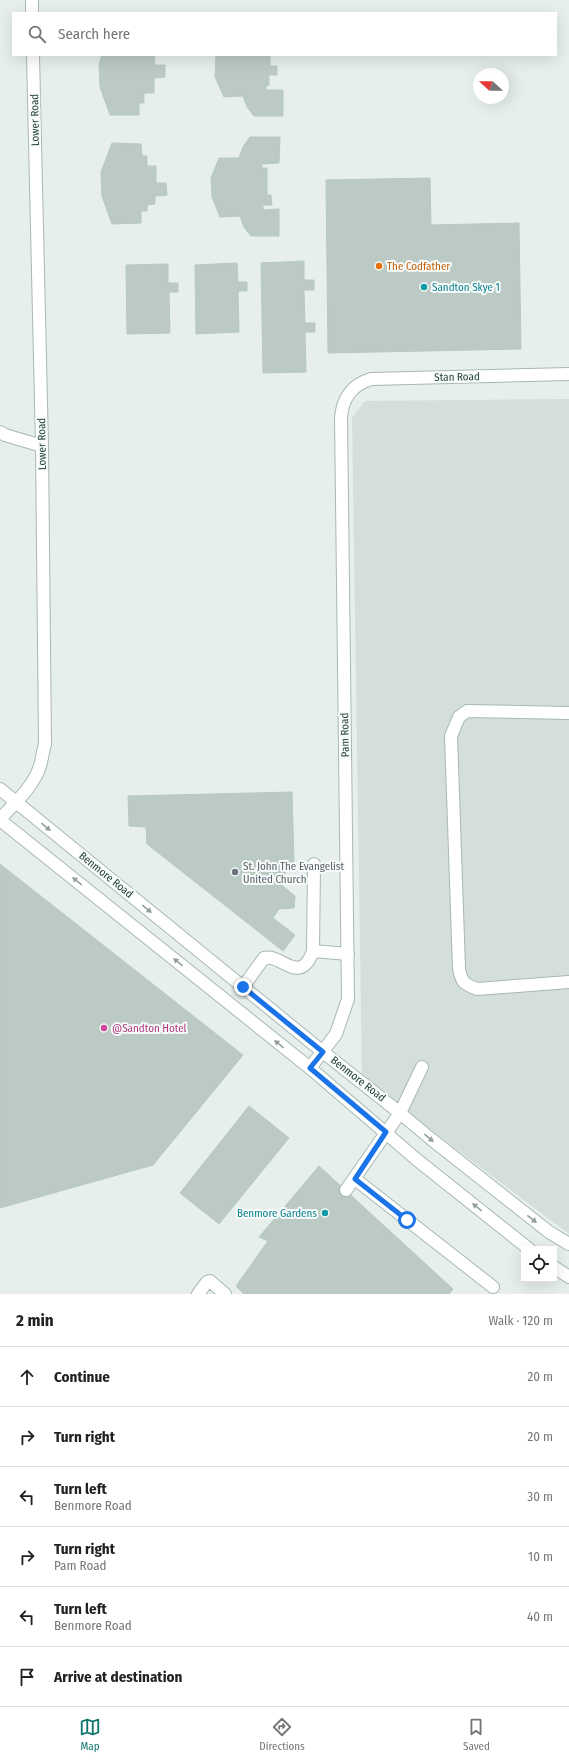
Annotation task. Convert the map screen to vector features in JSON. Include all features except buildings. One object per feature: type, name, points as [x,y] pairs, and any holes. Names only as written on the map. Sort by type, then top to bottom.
[{"type":"street","points":[[32,0],[32,12]]},
{"type":"street","name":"Lower Road","points":[[0,819],[16,803],[40,768],[45,744],[42,446],[33,56]]},
{"type":"street","name":"Stan Road","points":[[349,392],[356,386],[371,379],[569,374]]},
{"type":"street","name":"Pam Road","points":[[310,1068],[336,1034],[348,999],[341,417],[344,400],[349,392]]},
{"type":"street","points":[[0,432],[5,435],[42,446]]},
{"type":"street","points":[[569,713],[467,711],[459,717],[451,736],[459,968],[461,979],[467,986],[477,989],[569,982]]},
{"type":"street","name":"Benmore Road","points":[[0,789],[323,1052],[400,1112],[430,1139],[549,1232],[569,1244]]},
{"type":"street","name":"Benmore Road","points":[[0,819],[310,1068],[416,1159],[525,1246]]},
{"type":"street","points":[[243,987],[264,958],[267,957],[284,965],[301,967],[310,961],[313,951],[314,864]]},
{"type":"street","points":[[313,951],[348,954]]},
{"type":"street","points":[[346,1190],[400,1112],[422,1067]]},
{"type":"street","points":[[355,1179],[493,1287]]},
{"type":"street","points":[[557,1269],[569,1277]]},
{"type":"street","points":[[198,1294],[207,1282],[210,1281],[225,1294]]},
{"type":"shaded area","points":[[569,399],[569,1234],[362,1078],[352,418],[365,401]]},
{"type":"place","name":"The Codfather","points":[[379,266]]},
{"type":"place","name":"Sandton Skye 1","points":[[424,287]]},
{"type":"place","name":"St. John The Evangelist United Church","points":[[235,872]]},
{"type":"place","name":"@Sandton Hotel","points":[[104,1028]]},
{"type":"place","name":"Benmore Gardens","points":[[325,1213]]},
{"type":"route","points":[[243,987],[323,1052],[310,1068],[386,1132],[355,1179],[407,1220]]}]
